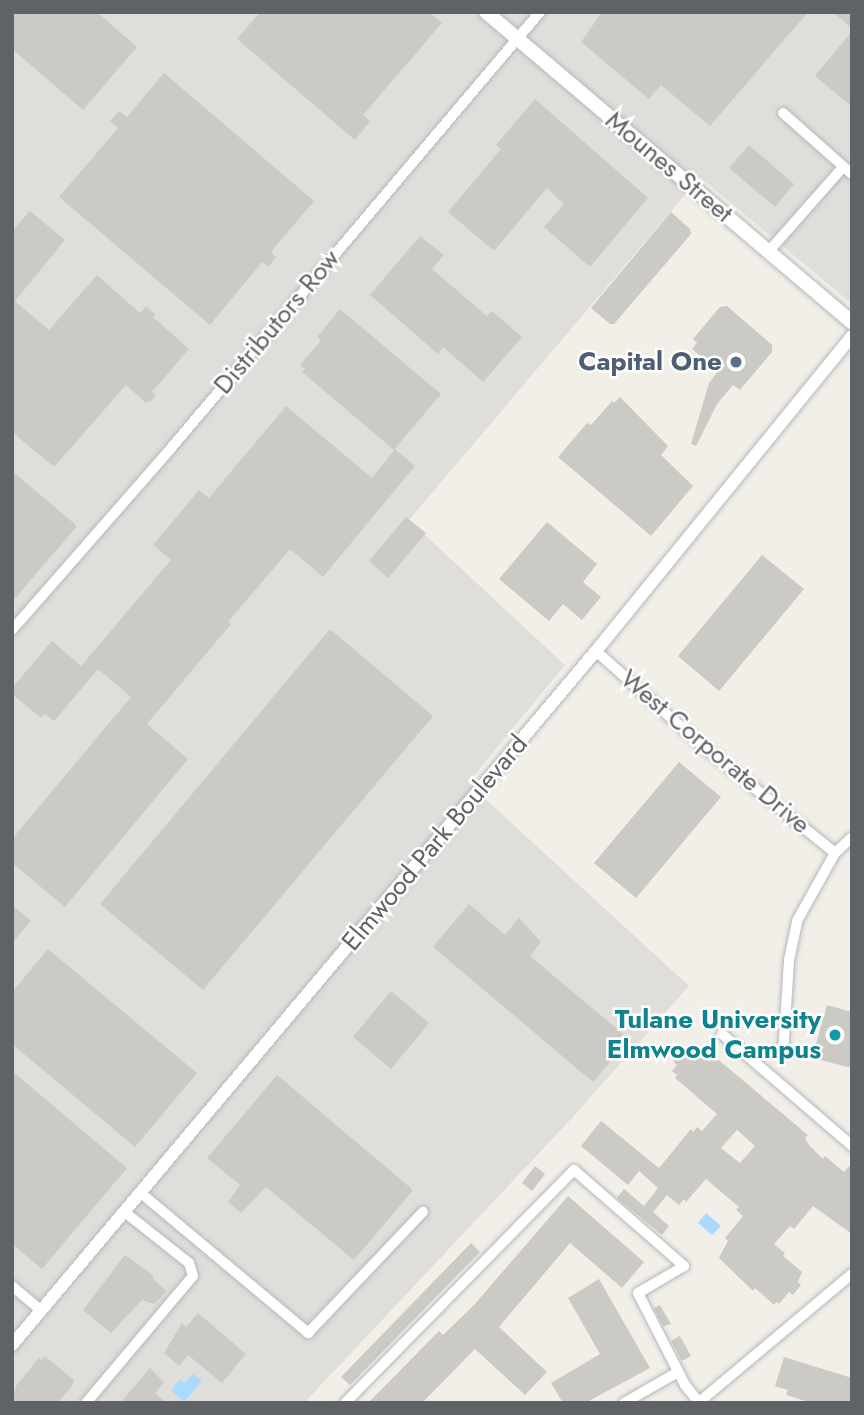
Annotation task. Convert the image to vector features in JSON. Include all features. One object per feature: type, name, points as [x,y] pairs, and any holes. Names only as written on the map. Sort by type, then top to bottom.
[{"type":"main road","name":"Mounes Street","points":[[486,12],[852,322]]},
{"type":"street","name":"Distributors Row","points":[[12,630],[172,447],[540,12]]},
{"type":"street","points":[[783,113],[852,174]]},
{"type":"street","points":[[769,251],[843,167]]},
{"type":"street","name":"Elmwood Park Boulevard","points":[[12,1345],[142,1194],[596,651],[852,336]]},
{"type":"street","name":"West Corporate Drive","points":[[596,651],[705,748],[835,853]]},
{"type":"street","points":[[783,1054],[789,960],[797,921],[835,853],[852,837]]},
{"type":"street","points":[[722,1034],[852,1146]]},
{"type":"street","points":[[345,1403],[574,1170],[684,1266],[638,1293],[678,1371],[698,1402],[852,1275]]},
{"type":"street","points":[[142,1194],[308,1333],[423,1212]]},
{"type":"street","points":[[86,1403],[193,1276],[189,1263],[126,1213]]},
{"type":"street","points":[[12,1286],[42,1311]]},
{"type":"street","points":[[624,1403],[678,1371]]},
{"type":"shaded area","points":[[12,12],[852,12],[852,304],[700,177],[409,520],[565,665],[468,783],[689,986],[572,1118],[304,1403],[12,1403]]},
{"type":"water","points":[[706,1213],[721,1226],[712,1235],[698,1223]]},
{"type":"water","points":[[193,1374],[202,1381],[184,1402],[171,1390],[180,1379],[185,1383]]},
{"type":"building","points":[[12,12],[97,12],[137,47],[83,110],[12,49]]},
{"type":"building","points":[[260,12],[429,12],[442,23],[363,115],[370,121],[355,140],[237,39]]},
{"type":"building","points":[[602,12],[808,12],[710,126],[661,85],[649,99],[581,42]]},
{"type":"building","points":[[833,12],[852,12],[852,29]]},
{"type":"building","points":[[852,31],[852,107],[815,76]]},
{"type":"building","points":[[164,73],[314,201],[271,252],[276,257],[268,267],[262,262],[210,325],[59,197],[118,128],[110,121],[119,111],[127,117]]},
{"type":"building","points":[[535,99],[648,198],[590,267],[544,227],[564,204],[547,188],[494,251],[448,212],[501,149],[496,145]]},
{"type":"building","points":[[749,145],[794,184],[775,207],[729,168]]},
{"type":"building","points":[[30,211],[65,240],[15,301],[49,330],[97,275],[140,313],[146,306],[155,314],[153,317],[189,349],[152,392],[156,395],[151,401],[145,402],[126,385],[54,467],[12,432],[12,231]]},
{"type":"building","points":[[671,212],[690,229],[691,234],[614,324],[610,324],[591,308]]},
{"type":"building","points":[[420,236],[444,255],[432,269],[487,316],[492,311],[522,337],[483,382],[443,347],[438,354],[370,295]]},
{"type":"building","name":"Capital One","points":[[727,306],[772,345],[772,352],[740,390],[733,385],[717,404],[696,446],[691,444],[709,383],[718,371],[692,349],[697,343],[693,339],[720,307]]},
{"type":"building","points":[[340,309],[441,394],[394,450],[302,372],[305,369],[300,365],[321,340],[317,337]]},
{"type":"building","points":[[620,397],[668,446],[661,455],[693,486],[651,536],[558,457],[587,423],[591,425],[612,401],[614,403]]},
{"type":"building","points":[[286,406],[372,478],[395,449],[415,466],[323,577],[290,549],[147,724],[188,759],[65,907],[12,863],[12,839],[131,697],[98,669],[54,721],[45,714],[41,718],[12,694],[12,688],[52,641],[81,666],[171,560],[153,545],[199,490],[209,498]]},
{"type":"building","points":[[12,471],[77,526],[12,602]]},
{"type":"building","points":[[406,517],[426,533],[388,578],[369,561]]},
{"type":"building","points":[[547,522],[597,564],[583,582],[601,597],[582,620],[563,604],[549,621],[499,579]]},
{"type":"building","points":[[762,555],[804,589],[719,691],[678,656]]},
{"type":"building","points":[[330,629],[433,716],[203,990],[100,904]]},
{"type":"building","points":[[679,762],[721,797],[636,898],[594,863]]},
{"type":"building","points":[[469,904],[505,935],[519,918],[541,942],[530,956],[629,1039],[593,1082],[433,947]]},
{"type":"building","points":[[12,905],[31,921],[12,943]]},
{"type":"building","points":[[48,949],[197,1073],[135,1147],[12,1044],[12,992]]},
{"type":"building","points":[[391,991],[429,1023],[391,1069],[353,1037]]},
{"type":"building","name":"Tulane University Elmwood Campus","points":[[827,1005],[852,1012],[852,1068],[812,1058]]},
{"type":"building","points":[[694,1044],[700,1049],[702,1046],[808,1135],[805,1138],[809,1145],[823,1159],[825,1156],[844,1172],[852,1163],[852,1234],[813,1206],[794,1229],[790,1226],[774,1244],[785,1253],[783,1256],[802,1272],[798,1282],[801,1285],[793,1295],[789,1292],[779,1304],[776,1302],[774,1305],[755,1288],[753,1291],[719,1258],[728,1241],[725,1238],[743,1216],[736,1210],[739,1207],[706,1179],[686,1202],[684,1199],[679,1205],[667,1195],[653,1212],[669,1226],[662,1235],[617,1198],[624,1189],[644,1206],[658,1188],[639,1171],[628,1185],[581,1146],[601,1121],[659,1168],[691,1129],[693,1132],[697,1127],[702,1131],[717,1114],[675,1078],[677,1075],[672,1071],[677,1065],[673,1061],[681,1053],[684,1056]],"holes":[[[737,1130],[755,1146],[740,1163],[721,1148]]]},
{"type":"building","points":[[12,1071],[127,1168],[42,1269],[12,1244]]},
{"type":"building","points":[[277,1075],[413,1190],[354,1260],[266,1187],[241,1213],[228,1202],[240,1185],[207,1158]]},
{"type":"building","points":[[535,1166],[545,1174],[532,1191],[522,1183]]},
{"type":"building","points":[[568,1196],[644,1262],[622,1288],[570,1243],[499,1327],[547,1372],[525,1395],[475,1349],[422,1403],[368,1403],[439,1331],[443,1335],[474,1305]]},
{"type":"building","points":[[471,1243],[480,1252],[350,1385],[341,1377]]},
{"type":"building","points":[[125,1255],[154,1276],[152,1278],[167,1291],[154,1304],[142,1300],[111,1333],[83,1310]]},
{"type":"building","points":[[599,1279],[650,1368],[585,1403],[563,1403],[551,1383],[600,1354],[568,1298]]},
{"type":"building","points":[[660,1305],[671,1324],[663,1326],[654,1308]]},
{"type":"building","points":[[198,1313],[246,1354],[222,1383],[188,1355],[179,1366],[164,1353],[182,1323],[186,1327]]},
{"type":"building","points":[[680,1336],[691,1356],[682,1361],[671,1341]]},
{"type":"building","points":[[45,1356],[74,1380],[72,1386],[57,1403],[12,1403],[16,1386],[39,1358],[41,1360]]},
{"type":"building","points":[[784,1357],[852,1378],[852,1403],[812,1403],[786,1395],[788,1390],[775,1386]]},
{"type":"building","points":[[150,1368],[164,1382],[155,1393],[166,1403],[120,1403]]},
{"type":"place","name":"Capital One","points":[[736,362]]},
{"type":"place","name":"Tulane University Elmwood Campus","points":[[835,1035]]}]
